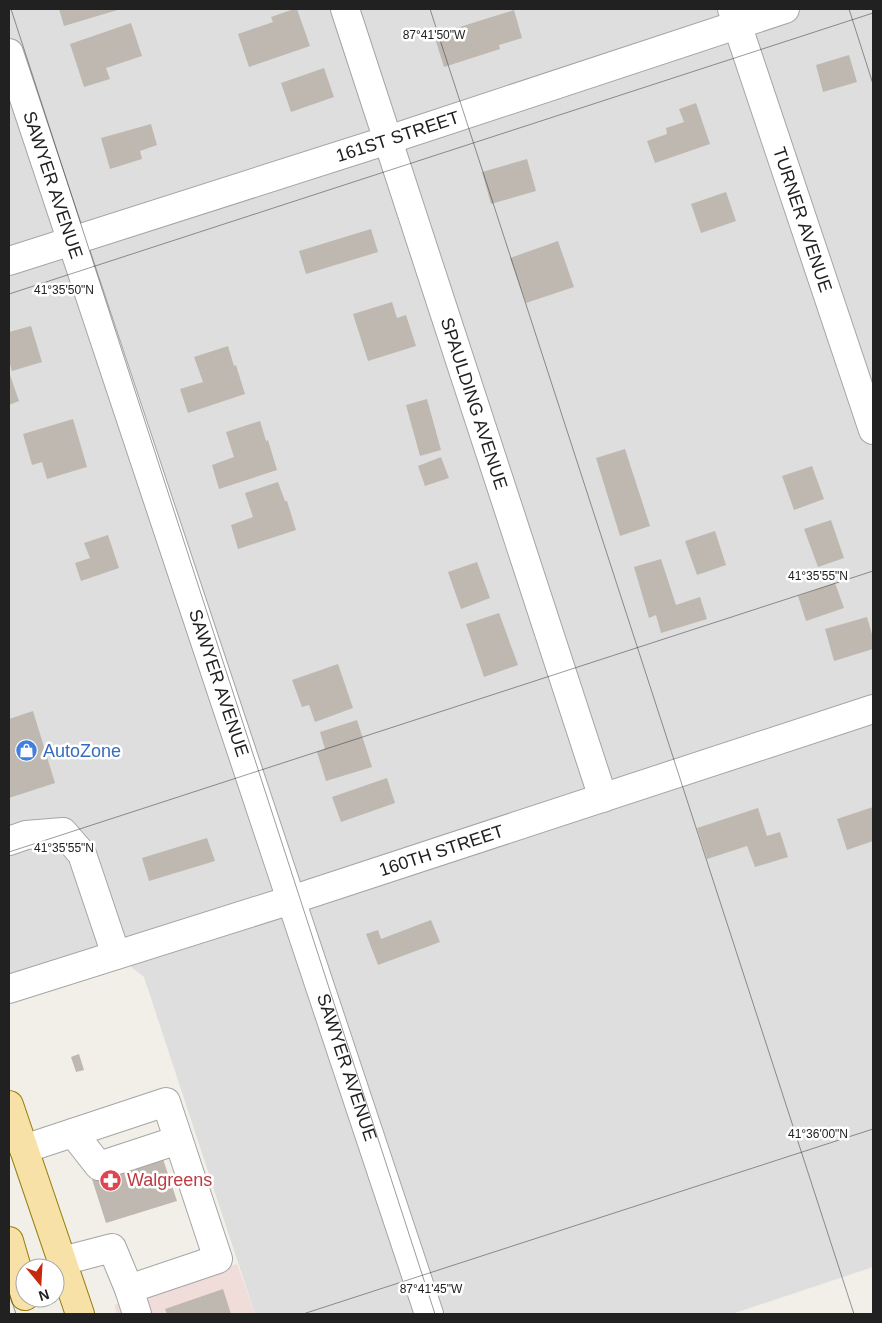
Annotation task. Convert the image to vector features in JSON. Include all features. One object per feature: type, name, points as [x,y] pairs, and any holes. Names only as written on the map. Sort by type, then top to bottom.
[{"type":"main road","points":[[9,1105],[61,1258]]},
{"type":"main road","points":[[9,1241],[15,1262]]},
{"type":"main road","points":[[65,1270],[80,1314]]},
{"type":"street","name":"SPAULDING AVENUE","points":[[345,9],[603,798]]},
{"type":"street","name":"161ST STREET","points":[[9,261],[388,140],[735,17],[785,9]]},
{"type":"street","name":"TURNER AVENUE","points":[[735,17],[873,430]]},
{"type":"street","name":"SAWYER AVENUE","points":[[9,52],[428,1314]]},
{"type":"street","name":"160TH STREET","points":[[9,989],[291,900],[873,709]]},
{"type":"street","points":[[9,841],[26,835],[63,832],[82,854],[116,955]]},
{"type":"street","points":[[24,1149],[166,1102],[218,1259],[129,1289]]},
{"type":"street","points":[[73,1133],[99,1166],[178,1140]]},
{"type":"street","points":[[65,1260],[112,1248],[137,1314]]},
{"type":"shaded area","points":[[9,9],[873,9],[873,1267],[732,1314],[255,1314],[144,977],[116,955],[9,989]]},
{"type":"shaded area","points":[[237,1264],[255,1314],[117,1314],[114,1305]]},
{"type":"building","points":[[59,9],[121,9],[64,26]]},
{"type":"building","points":[[297,9],[310,46],[249,67],[238,34],[273,22],[271,17]]},
{"type":"building","points":[[514,10],[522,38],[499,45],[500,49],[444,67],[434,35]]},
{"type":"building","points":[[131,23],[142,56],[106,68],[110,79],[84,87],[70,44]]},
{"type":"building","points":[[849,55],[857,82],[823,92],[816,65]]},
{"type":"building","points":[[324,68],[334,97],[291,112],[281,83]]},
{"type":"building","points":[[696,103],[710,144],[655,163],[647,141],[667,134],[666,128],[684,122],[679,109]]},
{"type":"building","points":[[151,124],[157,145],[140,151],[142,159],[110,169],[101,138]]},
{"type":"building","points":[[527,159],[536,191],[491,204],[482,172]]},
{"type":"building","points":[[726,192],[736,221],[701,233],[691,204]]},
{"type":"building","points":[[371,229],[378,252],[306,274],[299,251]]},
{"type":"building","points":[[558,241],[574,287],[526,303],[510,258]]},
{"type":"building","points":[[392,302],[397,318],[406,315],[416,346],[368,361],[353,314]]},
{"type":"building","points":[[31,326],[42,362],[12,371],[9,361],[9,332]]},
{"type":"building","points":[[228,346],[245,394],[188,413],[180,389],[203,382],[194,357]]},
{"type":"building","points":[[9,372],[19,401],[9,405]]},
{"type":"building","points":[[427,399],[441,450],[420,456],[406,405]]},
{"type":"building","points":[[73,419],[87,467],[47,479],[42,462],[32,465],[23,434]]},
{"type":"building","points":[[260,421],[277,470],[219,489],[212,465],[234,457],[226,432]]},
{"type":"building","points":[[625,449],[650,526],[620,536],[596,458]]},
{"type":"building","points":[[441,457],[449,478],[425,486],[418,466]]},
{"type":"building","points":[[812,466],[824,499],[794,510],[782,476]]},
{"type":"building","points":[[278,482],[285,501],[287,501],[296,530],[238,549],[231,525],[253,517],[245,493]]},
{"type":"building","points":[[831,520],[844,558],[818,567],[804,529]]},
{"type":"building","points":[[715,531],[726,565],[697,575],[685,541]]},
{"type":"building","points":[[108,535],[119,568],[81,581],[75,563],[90,558],[84,543]]},
{"type":"building","points":[[661,559],[676,605],[700,597],[707,619],[661,633],[656,615],[649,618],[634,567]]},
{"type":"building","points":[[477,562],[490,598],[461,609],[448,572]]},
{"type":"building","points":[[835,583],[844,608],[806,621],[798,596]]},
{"type":"building","points":[[499,613],[518,665],[484,677],[466,624]]},
{"type":"building","points":[[867,617],[873,638],[873,649],[834,661],[825,629]]},
{"type":"building","points":[[338,664],[353,708],[315,722],[309,705],[302,707],[292,680]]},
{"type":"building","name":"AutoZone","points":[[33,711],[55,783],[9,798],[9,719]]},
{"type":"building","points":[[357,720],[372,767],[326,781],[317,752],[325,749],[320,732]]},
{"type":"building","points":[[387,778],[395,803],[341,822],[332,797]]},
{"type":"building","points":[[873,807],[873,841],[847,850],[837,819]]},
{"type":"building","points":[[758,808],[767,836],[780,832],[788,857],[755,867],[747,846],[707,859],[697,828]]},
{"type":"building","points":[[207,838],[215,861],[149,881],[142,858]]},
{"type":"building","points":[[431,920],[440,942],[378,965],[366,934],[378,930],[381,939]]},
{"type":"building","points":[[79,1054],[84,1070],[76,1072],[71,1057]]},
{"type":"building","name":"Walgreens","points":[[161,1153],[177,1201],[106,1223],[91,1176]]},
{"type":"building","points":[[223,1289],[231,1314],[167,1314],[165,1309]]},
{"type":"place","name":"AutoZone","points":[[27,751]]},
{"type":"place","name":"Walgreens","points":[[111,1180]]}]
